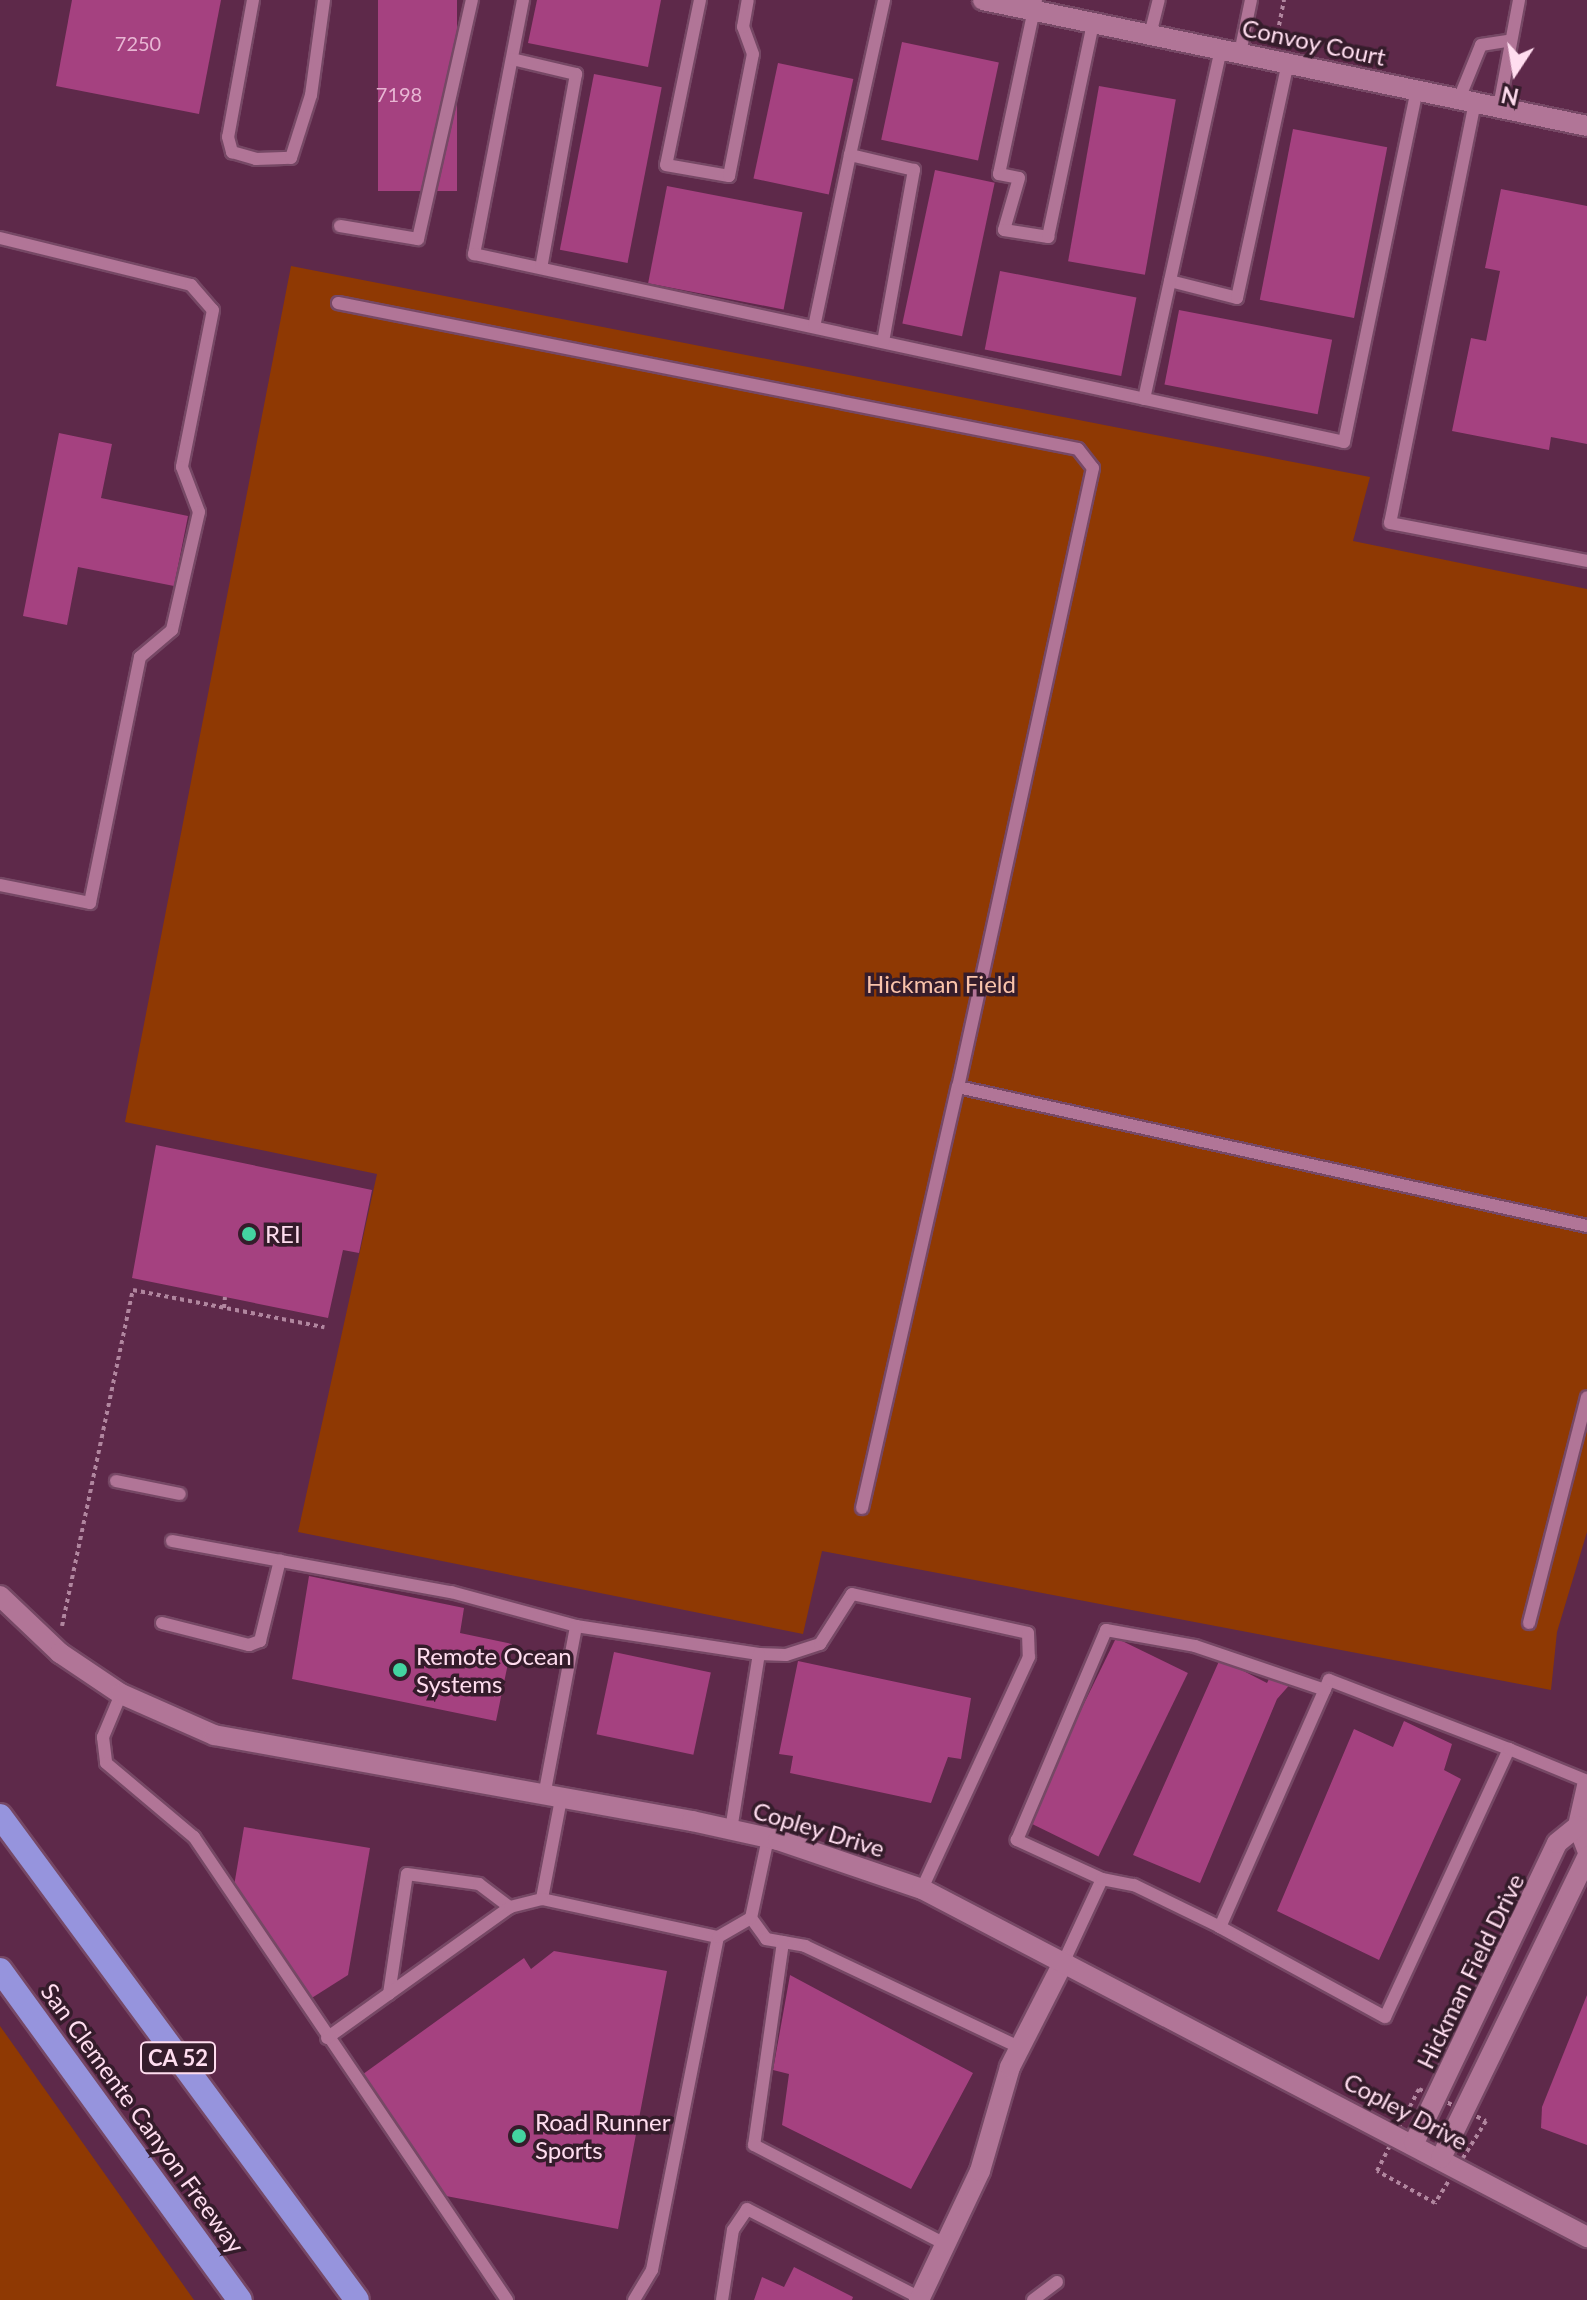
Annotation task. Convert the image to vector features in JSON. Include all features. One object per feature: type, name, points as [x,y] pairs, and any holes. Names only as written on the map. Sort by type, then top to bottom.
[{"type":"highway","name":"CA 52","points":[[0,1816],[357,2300]]},
{"type":"highway","name":"San Clemente Canyon Freeway","points":[[0,1970],[240,2300]]},
{"type":"street","name":"Convoy Court","points":[[983,0],[1034,5],[1093,23],[1587,126]]},
{"type":"street","name":"Copley Drive","points":[[0,1596],[51,1645],[121,1694],[214,1735],[274,1750],[553,1797],[768,1838],[922,1889],[1414,2143],[1587,2237]]},
{"type":"street","points":[[1587,1784],[1578,1826],[1587,1850]]},
{"type":"street","name":"Hickman Field Drive","points":[[1414,2143],[1557,1843],[1578,1826]]},
{"type":"street","points":[[1441,2158],[1587,1857]]},
{"type":"street","points":[[920,2299],[980,2171],[1019,2047],[1064,1961]]},
{"type":"lane","points":[[253,0],[228,137],[232,152],[256,159],[291,158],[311,95],[324,0]]},
{"type":"lane","points":[[340,226],[418,239],[472,0]]},
{"type":"lane","points":[[523,0],[474,254],[1344,442],[1417,90]]},
{"type":"lane","points":[[700,0],[666,165],[729,176],[753,54],[743,27],[748,0]]},
{"type":"lane","points":[[814,327],[884,0]]},
{"type":"lane","points":[[1150,35],[1159,0]]},
{"type":"lane","points":[[1144,399],[1170,281],[1231,51],[1251,0]]},
{"type":"lane","points":[[1499,107],[1519,0]]},
{"type":"lane","points":[[1034,5],[999,174],[1019,178],[1004,230],[1048,237],[1093,23]]},
{"type":"lane","points":[[1511,40],[1481,45],[1467,101],[1390,523],[1587,561]]},
{"type":"lane","points":[[512,59],[576,74],[541,268]]},
{"type":"lane","points":[[1170,281],[1237,298],[1288,63]]},
{"type":"lane","points":[[850,155],[914,170],[883,342]]},
{"type":"lane","points":[[0,238],[191,285],[213,310],[182,467],[199,512],[172,630],[140,657],[90,903],[0,885]]},
{"type":"lane","points":[[338,303],[1078,449],[1093,468],[958,1087],[862,1508]]},
{"type":"lane","points":[[958,1087],[1587,1226]]},
{"type":"lane","points":[[1529,1623],[1587,1397]]},
{"type":"lane","points":[[116,1481],[180,1494]]},
{"type":"lane","points":[[172,1541],[280,1560],[576,1626],[759,1654],[786,1655],[820,1644],[852,1594],[1028,1633],[1029,1657],[922,1889]]},
{"type":"lane","points":[[162,1623],[249,1645],[260,1641],[280,1560]]},
{"type":"lane","points":[[542,1899],[576,1626]]},
{"type":"lane","points":[[1325,1690],[1195,1646],[1106,1630],[1017,1840],[1102,1879],[1134,1885],[1220,1927],[1385,2017],[1509,1749]]},
{"type":"lane","points":[[731,1830],[759,1654]]},
{"type":"lane","points":[[1220,1927],[1329,1680],[1509,1749],[1587,1784]]},
{"type":"lane","points":[[121,1694],[103,1737],[106,1763],[194,1837],[507,2300]]},
{"type":"lane","points":[[768,1838],[751,1918],[766,1939],[805,1946],[1019,2047]]},
{"type":"lane","points":[[389,1994],[407,1874],[479,1884],[510,1907]]},
{"type":"lane","points":[[1064,1961],[1102,1879]]},
{"type":"lane","points":[[327,2038],[510,1907],[542,1899],[718,1937],[751,1918]]},
{"type":"lane","points":[[634,2300],[652,2270],[718,1937]]},
{"type":"lane","points":[[783,1942],[754,2145],[947,2245]]},
{"type":"lane","points":[[722,2300],[733,2230],[747,2209],[920,2299]]},
{"type":"lane","points":[[1033,2300],[1057,2282]]},
{"type":"path","points":[[51,1645],[68,1616],[133,1290],[324,1327]]},
{"type":"path","points":[[224,1308],[225,1297]]},
{"type":"green space","name":"Hickman Field","points":[[291,266],[1370,477],[1353,541],[1587,589],[1587,1532],[1557,1632],[1551,1690],[822,1551],[803,1634],[298,1532],[377,1174],[125,1122]]},
{"type":"green space","points":[[0,2026],[194,2300],[0,2300]]},
{"type":"building","points":[[72,0],[221,0],[199,114],[56,86]]},
{"type":"building","points":[[378,0],[457,0],[457,191],[378,191]]},
{"type":"building","points":[[537,0],[661,0],[648,67],[528,43]]},
{"type":"building","points":[[902,42],[999,63],[978,160],[881,140]]},
{"type":"building","points":[[778,63],[853,79],[829,194],[753,178]]},
{"type":"building","points":[[594,74],[662,87],[628,263],[560,250]]},
{"type":"building","points":[[1099,86],[1176,100],[1145,275],[1068,261]]},
{"type":"building","points":[[1293,129],[1387,147],[1354,318],[1260,300]]},
{"type":"building","points":[[935,170],[995,183],[962,336],[902,324]]},
{"type":"building","points":[[667,186],[802,212],[784,310],[648,283]]},
{"type":"building","points":[[1501,189],[1587,206],[1587,444],[1551,437],[1549,450],[1452,431],[1471,338],[1486,341],[1500,271],[1485,268]]},
{"type":"building","points":[[1000,271],[1136,298],[1121,376],[985,350]]},
{"type":"building","points":[[1179,310],[1332,340],[1318,414],[1164,385]]},
{"type":"building","points":[[59,433],[112,444],[101,498],[188,516],[174,586],[78,567],[67,625],[23,616]]},
{"type":"building","points":[[156,1145],[372,1190],[359,1253],[343,1250],[328,1318],[132,1278]]},
{"type":"building","points":[[309,1576],[464,1608],[460,1633],[512,1644],[496,1721],[292,1679]]},
{"type":"building","points":[[1116,1638],[1188,1673],[1098,1856],[1027,1821]]},
{"type":"building","points":[[614,1652],[711,1673],[693,1755],[597,1734]]},
{"type":"building","points":[[1220,1659],[1267,1683],[1273,1671],[1293,1681],[1277,1699],[1200,1883],[1133,1855]]},
{"type":"building","points":[[798,1661],[971,1698],[961,1759],[948,1757],[931,1803],[790,1773],[793,1756],[779,1754]]},
{"type":"building","points":[[1404,1721],[1452,1744],[1444,1770],[1461,1779],[1379,1960],[1277,1911],[1354,1729],[1393,1747]]},
{"type":"building","points":[[244,1827],[370,1848],[348,1975],[307,2001],[234,1886]]},
{"type":"building","name":"Road Runner Sports","points":[[554,1951],[667,1971],[618,2229],[446,2196],[359,2077],[524,1958],[531,1969]]},
{"type":"building","points":[[790,1975],[973,2073],[911,2189],[782,2125],[789,2074],[773,2070]]},
{"type":"building","points":[[1587,1995],[1587,2145],[1541,2128],[1542,2107]]},
{"type":"building","points":[[794,2267],[853,2297],[852,2300],[754,2300],[762,2277],[784,2287]]},
{"type":"place","name":"REI","points":[[249,1234]]},
{"type":"place","name":"Remote Ocean Systems","points":[[400,1670]]},
{"type":"place","name":"Road Runner Sports","points":[[519,2136]]}]
